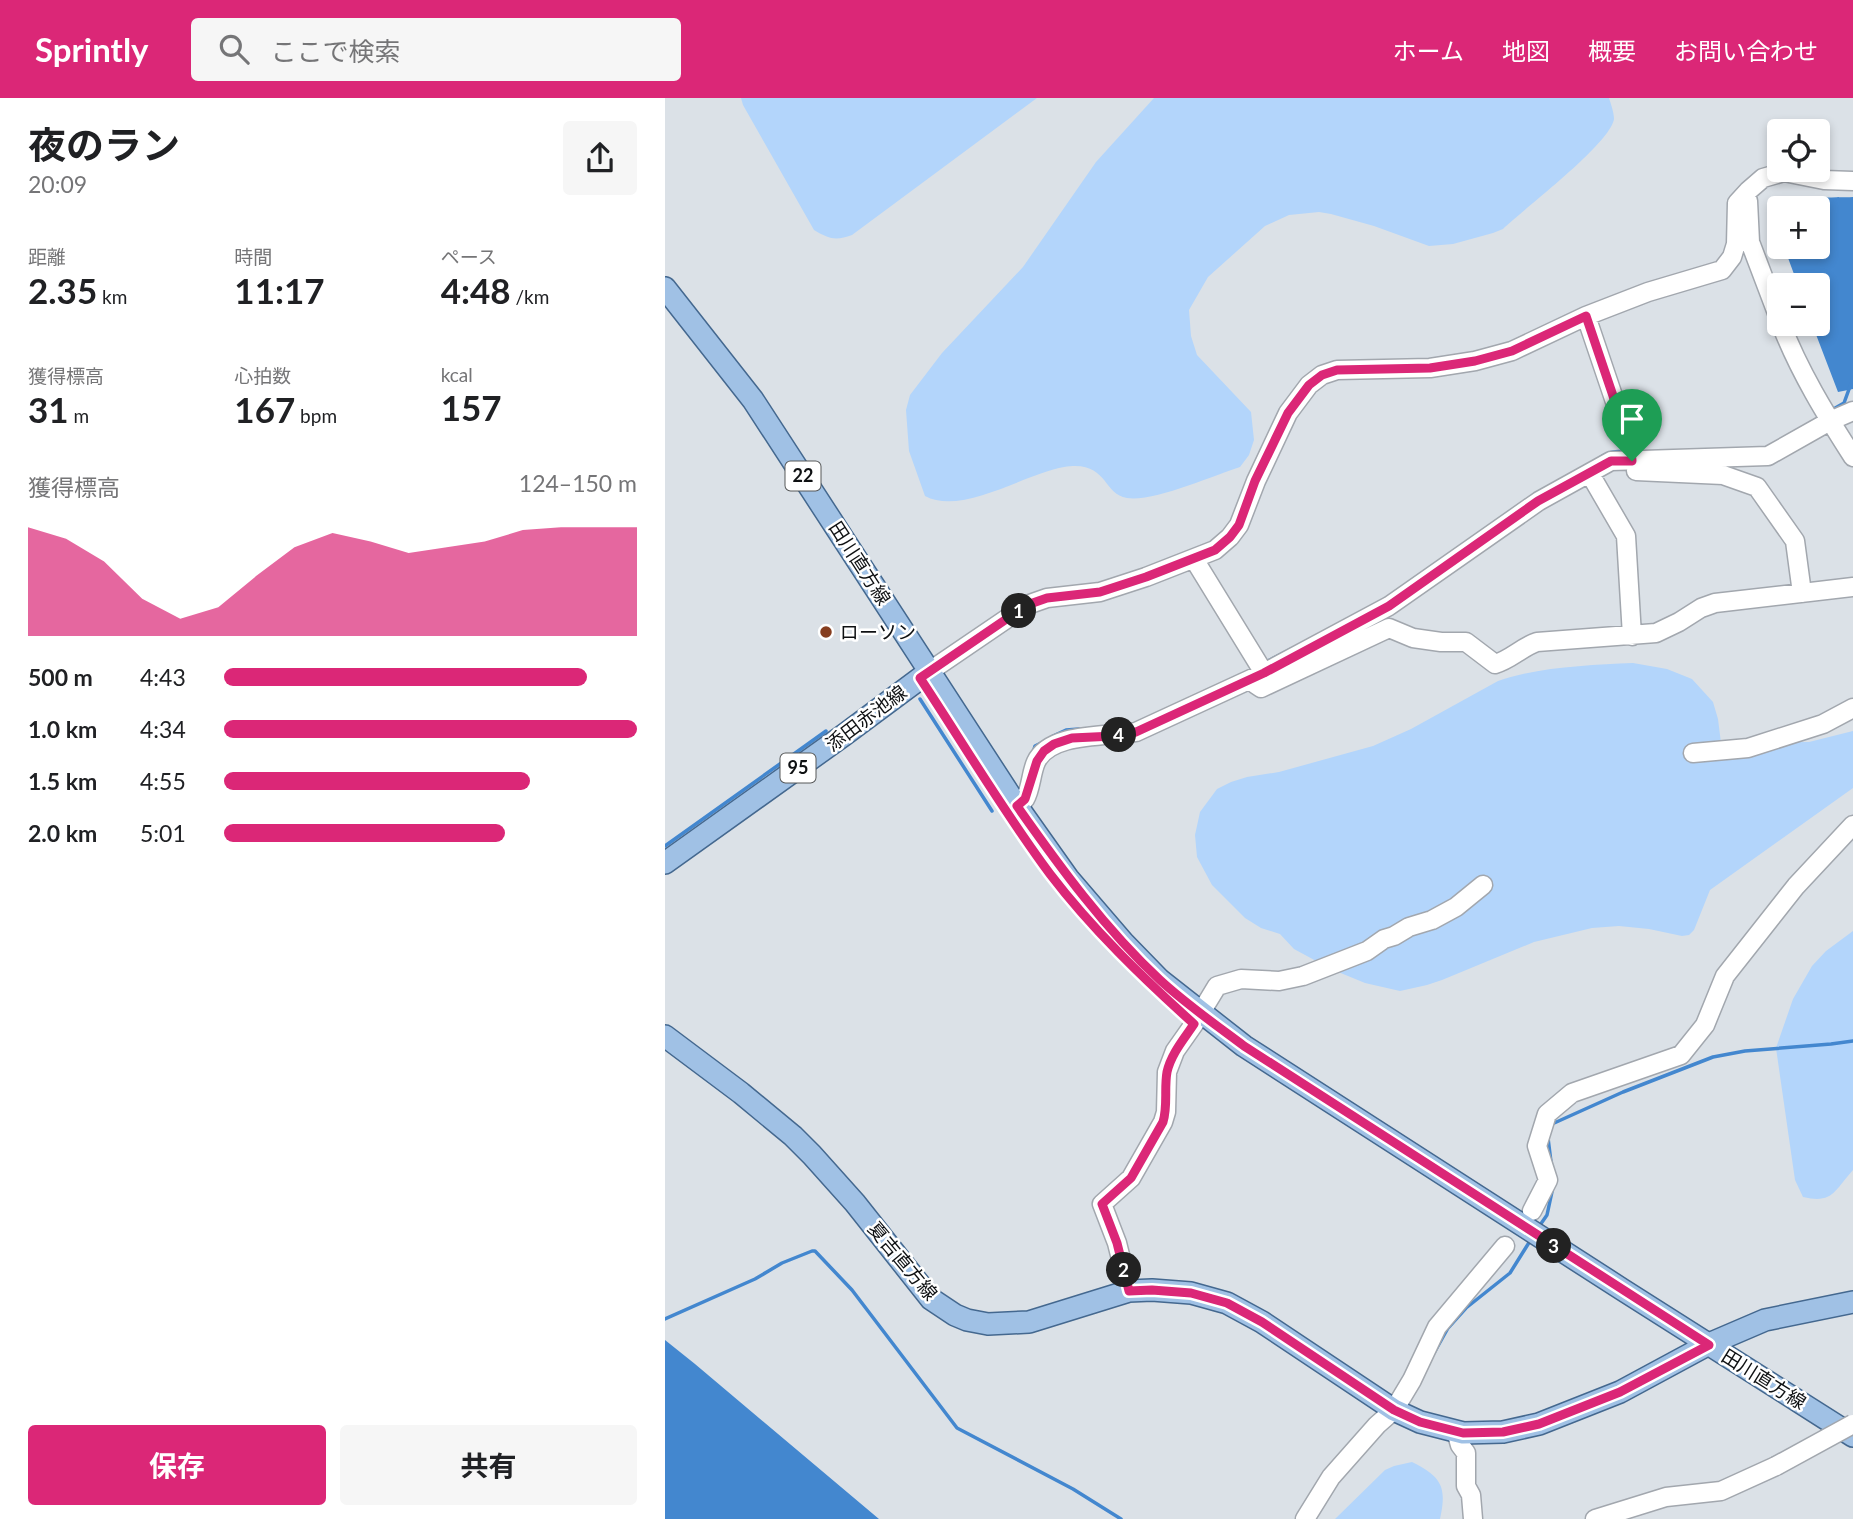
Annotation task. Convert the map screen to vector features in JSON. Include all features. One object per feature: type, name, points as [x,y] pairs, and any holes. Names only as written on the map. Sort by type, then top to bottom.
[{"type":"main road","name":"田川直方線","points":[[665,288],[753,400],[1017,826],[1058,883],[1126,961],[1197,1019],[1244,1046],[1853,1450]]},
{"type":"main road","name":"田川直方線","points":[[665,306],[719,375],[787,471],[1068,878],[1123,942],[1197,1019]]},
{"type":"main road","name":"添田赤池線","points":[[665,863],[925,674]]},
{"type":"main road","name":"夏吉直方線","points":[[665,1036],[741,1093],[813,1155],[931,1299],[955,1315],[988,1324],[1029,1322],[1129,1291],[1191,1293],[1227,1303],[1262,1322],[1394,1410],[1420,1422],[1463,1433],[1503,1432],[1539,1424],[1620,1392],[1703,1348],[1765,1320],[1853,1302]]},
{"type":"main road","name":"田川直方線","points":[[1703,1348],[1853,1436]]},
{"type":"street","points":[[925,674],[1027,605],[1047,598],[1100,592],[1215,550],[1239,525],[1255,481],[1288,413],[1309,385],[1322,375],[1337,370],[1430,368],[1475,361],[1512,351],[1586,316],[1648,292],[1722,270],[1736,244],[1737,203],[1763,178],[1784,172],[1824,180],[1853,181]]},
{"type":"street","points":[[1748,191],[1750,242],[1767,287]]},
{"type":"street","points":[[1586,316],[1631,449],[1632,461]]},
{"type":"street","points":[[1786,336],[1830,421],[1853,457]]},
{"type":"street","points":[[1017,806],[1025,799],[1037,761],[1044,751],[1054,744],[1072,738],[1136,732],[1389,606],[1538,501],[1611,461],[1768,456],[1853,411]]},
{"type":"street","points":[[1611,461],[1618,471],[1723,475],[1757,487],[1794,541],[1802,593]]},
{"type":"street","points":[[1590,474],[1626,536],[1632,636]]},
{"type":"street","points":[[1194,559],[1258,671],[1261,688],[1388,628],[1413,638],[1467,642],[1495,664],[1537,642],[1656,633],[1715,603],[1853,587]]},
{"type":"street","points":[[1693,753],[1748,748],[1823,724],[1853,708]]},
{"type":"street","points":[[1532,1211],[1548,1180],[1537,1146],[1547,1114],[1572,1093],[1681,1055],[1705,1025],[1725,976],[1796,886],[1853,825]]},
{"type":"street","points":[[1129,1291],[1117,1243],[1102,1204],[1131,1178],[1163,1122],[1166,1112],[1167,1072],[1175,1051],[1217,986],[1241,979],[1279,981],[1316,971],[1367,951],[1409,927],[1432,920],[1456,907],[1483,885]]},
{"type":"street","points":[[1305,1519],[1331,1477],[1377,1425],[1394,1410],[1412,1380],[1437,1327],[1505,1246]]},
{"type":"street","points":[[1595,1519],[1666,1497],[1721,1491],[1776,1466],[1853,1424]]},
{"type":"street","points":[[1456,1431],[1460,1445],[1466,1453],[1466,1486],[1471,1495],[1473,1519]]},
{"type":"shaded area","points":[[741,98],[1037,98],[852,235],[837,238],[814,230]]},
{"type":"shaded area","points":[[1154,98],[1609,98],[1614,119],[1598,144],[1565,176],[1503,229],[1493,233],[1453,244],[1429,246],[1331,214],[1319,212],[1289,215],[1265,226],[1208,277],[1189,310],[1191,336],[1197,355],[1251,412],[1254,440],[1249,455],[1240,467],[1167,492],[1138,498],[1119,495],[1097,473],[1078,466],[1049,471],[957,501],[940,501],[925,496],[909,451],[906,410],[910,395],[942,353],[1023,267],[1096,162]]},
{"type":"shaded area","points":[[1633,663],[1667,669],[1692,679],[1713,702],[1721,743],[1809,742],[1853,731],[1853,788],[1710,890],[1694,930],[1689,935],[1619,926],[1592,928],[1534,942],[1442,980],[1400,991],[1365,983],[1331,969],[1294,949],[1280,934],[1261,928],[1245,918],[1212,885],[1197,857],[1195,835],[1200,812],[1217,789],[1231,782],[1279,772],[1373,746],[1411,729],[1498,681],[1513,676],[1564,667]]},
{"type":"shaded area","points":[[1853,931],[1853,1170],[1832,1194],[1813,1199],[1803,1197],[1795,1180],[1776,1048],[1793,999],[1812,966],[1826,951]]},
{"type":"shaded area","points":[[1412,1462],[1430,1473],[1440,1484],[1443,1499],[1440,1519],[1335,1519],[1385,1470]]},
{"type":"water","points":[[1830,197],[1853,197],[1853,389],[1838,392],[1817,336],[1830,336],[1830,273],[1794,273],[1788,259],[1830,259]]},
{"type":"water","points":[[665,1340],[695,1364],[879,1519],[665,1519]]},
{"type":"waterway","points":[[1830,411],[1844,403],[1853,378]]},
{"type":"waterway","points":[[1601,457],[1613,452],[1626,452]]},
{"type":"waterway","points":[[1264,663],[1291,649]]},
{"type":"waterway","points":[[920,699],[992,811]]},
{"type":"waterway","points":[[1053,736],[1066,730],[1079,729]]},
{"type":"waterway","points":[[665,846],[826,731]]},
{"type":"waterway","points":[[1033,753],[1035,746],[1047,740]]},
{"type":"waterway","points":[[1552,1124],[1623,1092],[1713,1057],[1745,1051],[1853,1041]]},
{"type":"waterway","points":[[1548,1138],[1551,1162]]},
{"type":"waterway","points":[[1538,1228],[1547,1215],[1553,1187]]},
{"type":"waterway","points":[[1434,1353],[1448,1328],[1466,1308],[1510,1273],[1530,1241]]},
{"type":"waterway","points":[[665,1319],[755,1279],[782,1263],[815,1251],[852,1290],[957,1428],[1073,1489],[1121,1519]]},
{"type":"place","name":"ローソン","points":[[826,632]]},
{"type":"route","points":[[1586,316],[1631,449],[1632,461],[1611,461],[1538,501],[1389,606],[1264,673],[1136,732],[1072,738],[1054,744],[1044,751],[1037,761],[1025,799],[1017,806],[1068,878],[1123,942],[1160,980],[1201,1013],[1244,1046],[1709,1345],[1620,1392],[1539,1424],[1503,1432],[1463,1433],[1420,1422],[1394,1410],[1262,1322],[1227,1303],[1191,1293],[1129,1291],[1117,1243],[1102,1204],[1131,1178],[1163,1122],[1166,1112],[1167,1072],[1175,1051],[1194,1024],[1126,961],[1050,873],[920,678],[1027,605],[1047,598],[1100,592],[1215,550],[1239,525],[1255,481],[1288,413],[1309,385],[1322,375],[1337,370],[1430,368],[1475,361],[1512,351],[1586,316]]}]
